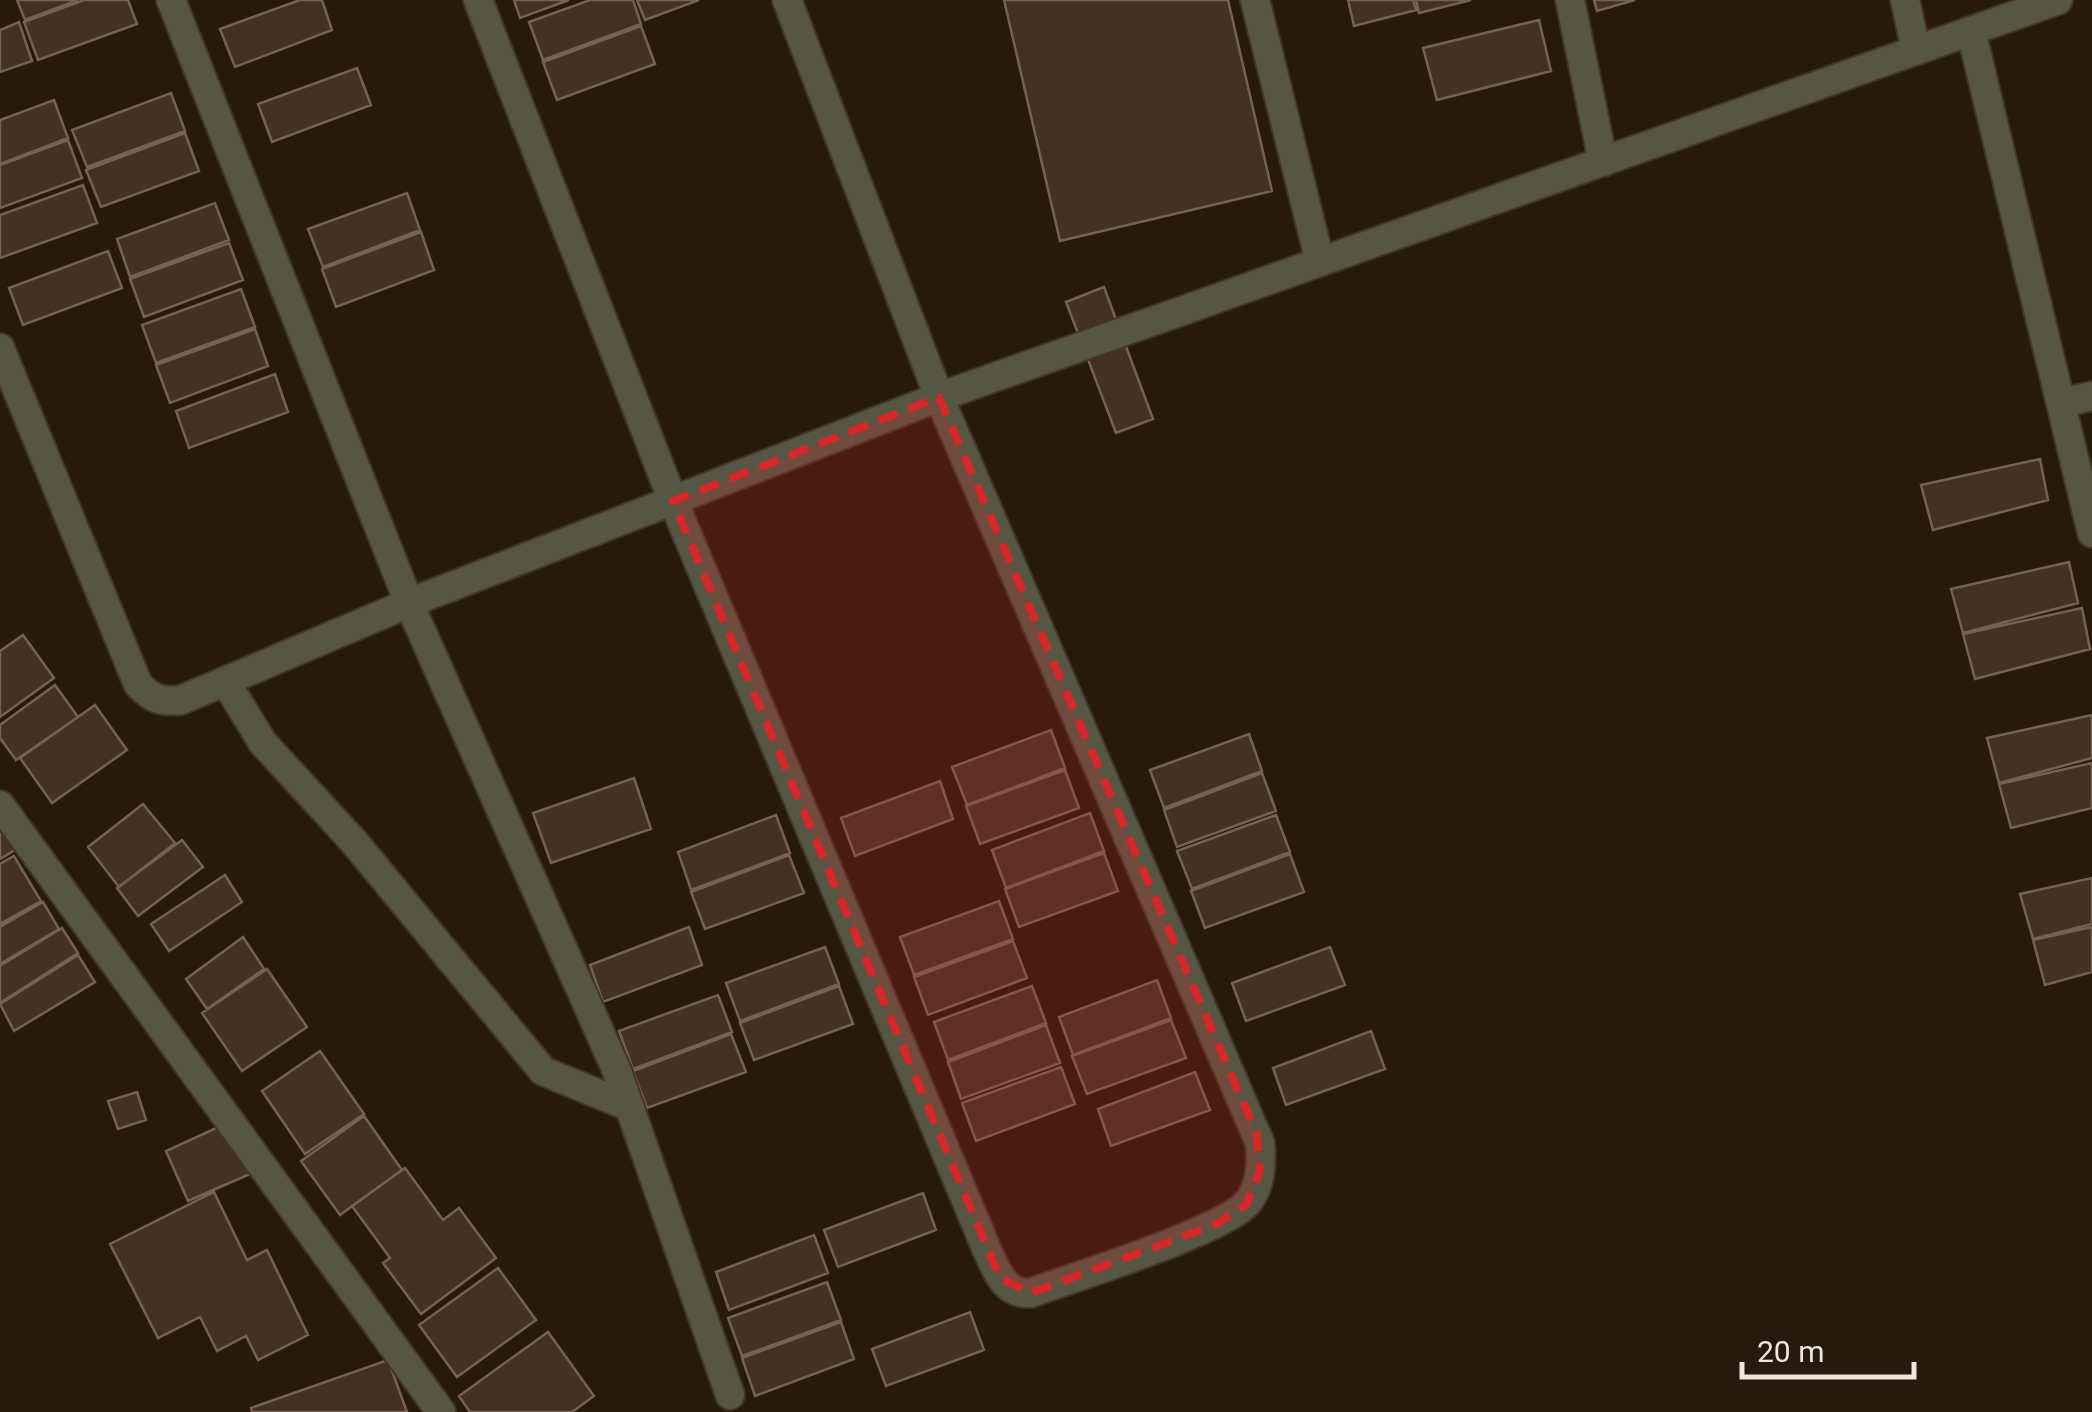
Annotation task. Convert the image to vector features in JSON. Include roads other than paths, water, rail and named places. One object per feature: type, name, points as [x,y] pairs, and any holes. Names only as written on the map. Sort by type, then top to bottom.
[{"type":"street","points":[[171,0],[409,603],[617,1071],[730,1395]]},
{"type":"street","points":[[478,0],[672,500],[1000,1278],[1018,1294],[1031,1293],[1217,1224],[1247,1204],[1257,1184],[1261,1156],[1257,1134],[939,397],[787,0]]},
{"type":"street","points":[[1255,0],[1320,262]]},
{"type":"street","points":[[1570,0],[1603,162]]},
{"type":"street","points":[[1905,0],[1916,50]]},
{"type":"street","points":[[0,348],[138,684],[162,702],[182,700],[409,603],[939,397],[2058,0]]},
{"type":"street","points":[[1971,31],[2092,533]]},
{"type":"street","points":[[2061,404],[2092,396]]},
{"type":"street","points":[[225,682],[264,743],[355,842],[544,1071],[630,1107]]},
{"type":"street","points":[[0,805],[441,1412]]}]
